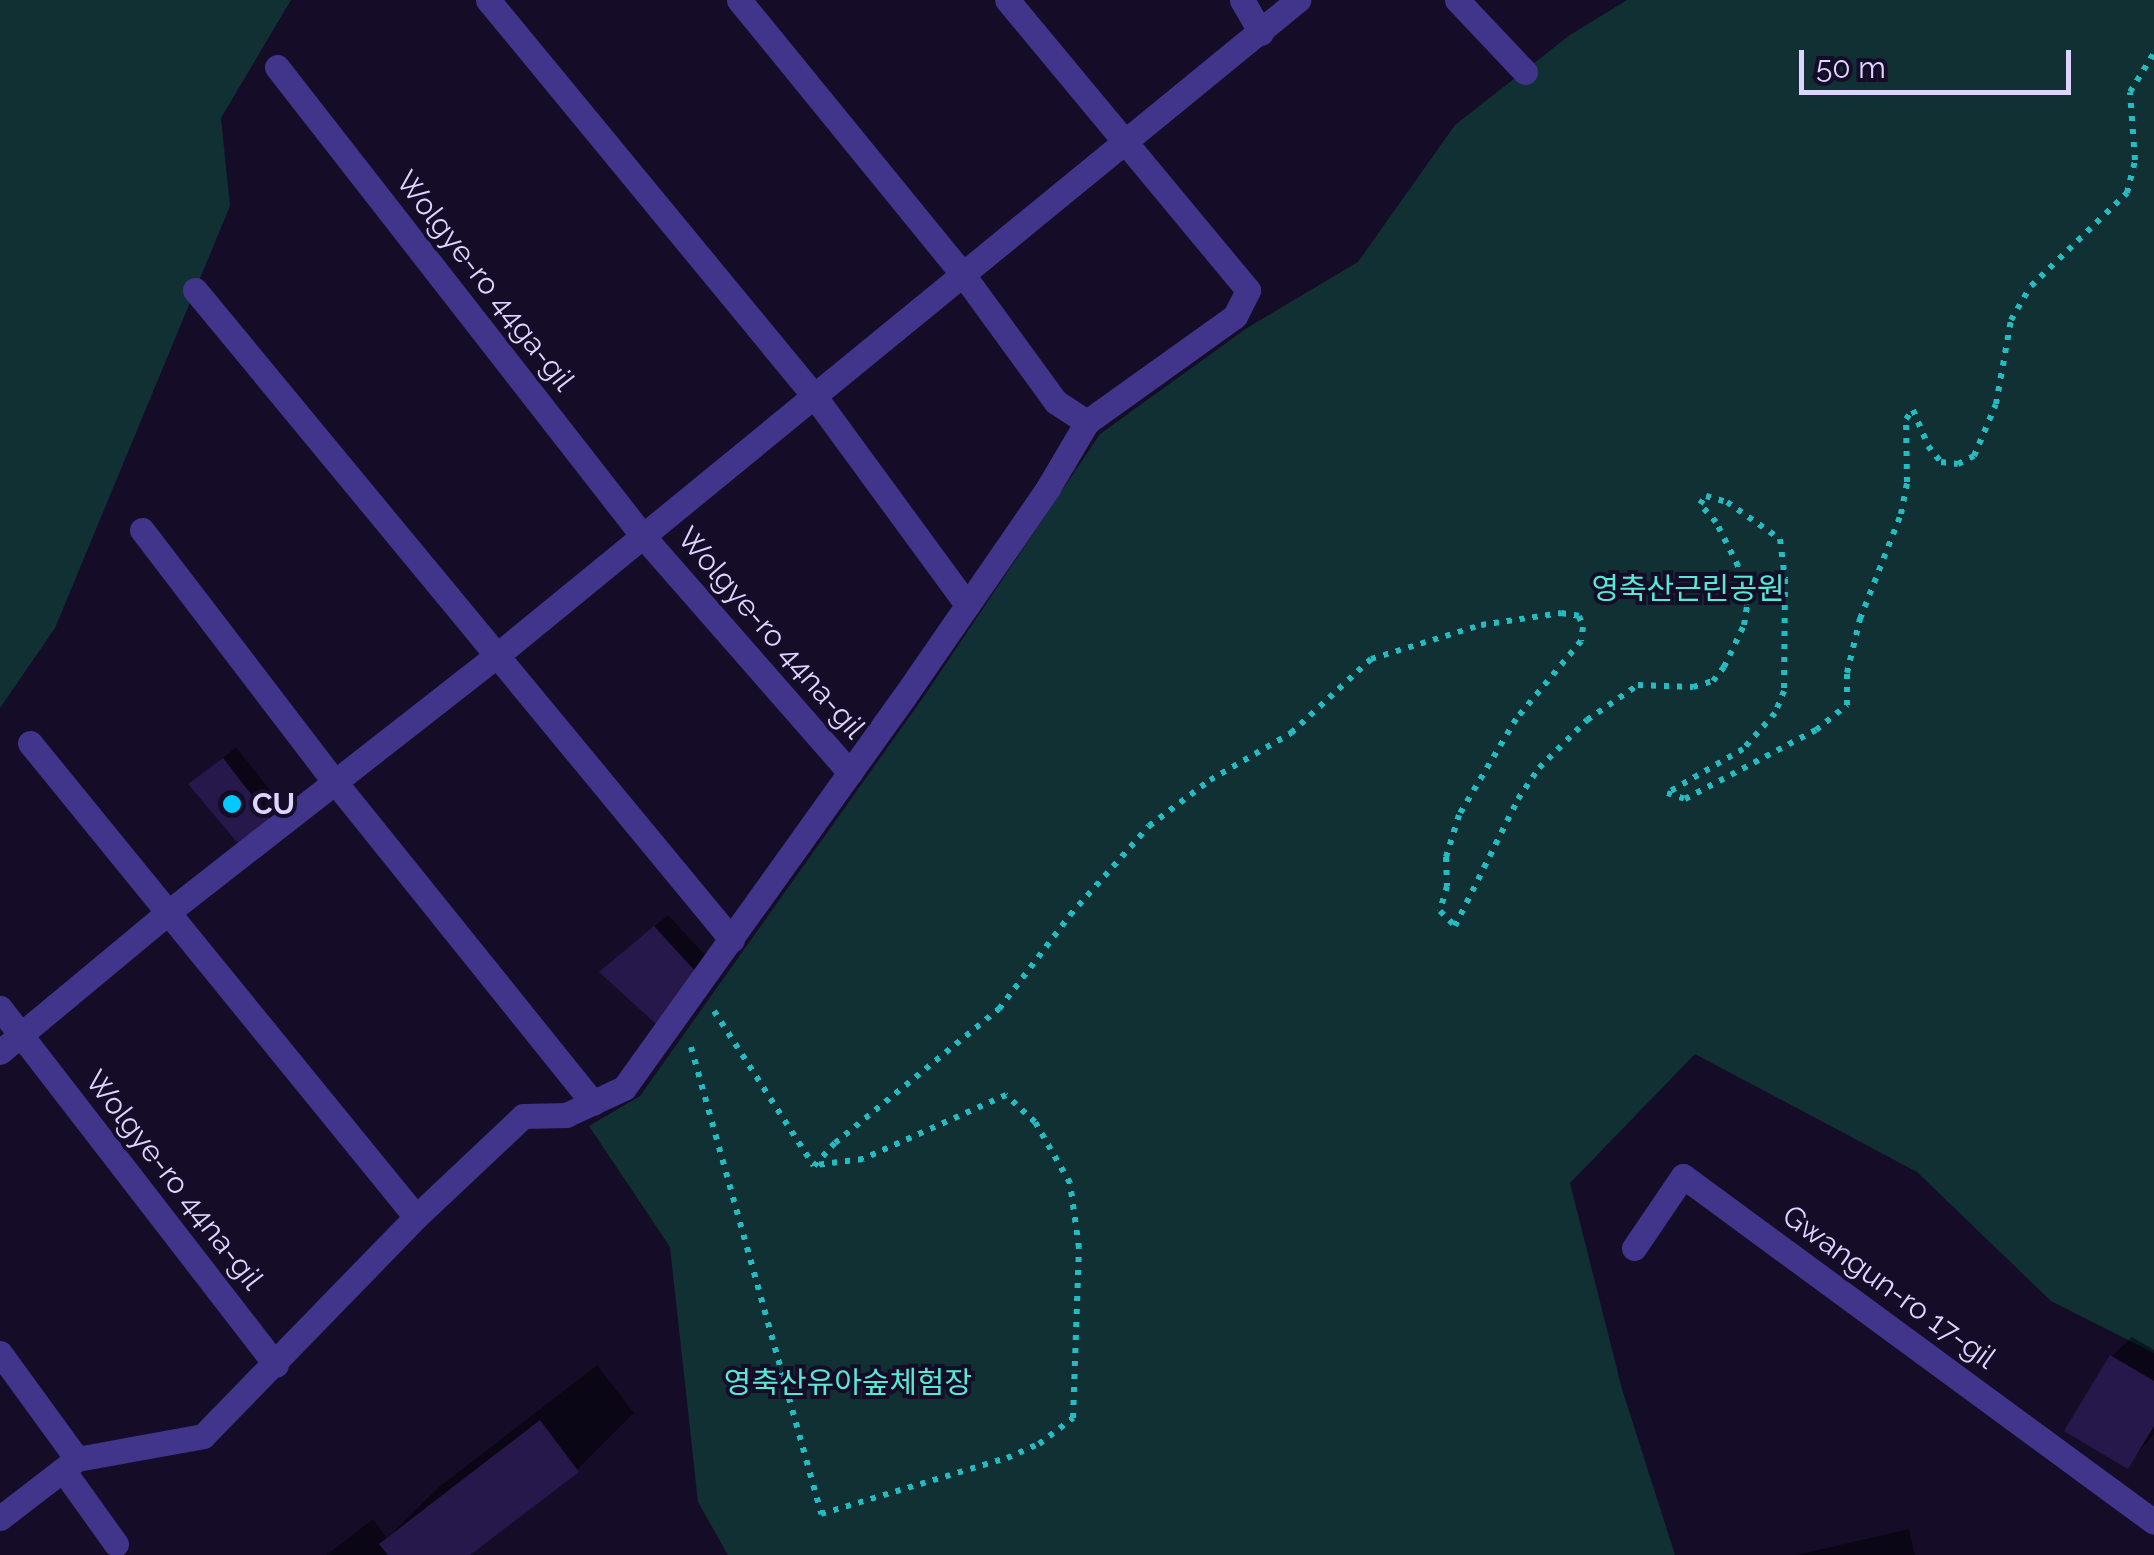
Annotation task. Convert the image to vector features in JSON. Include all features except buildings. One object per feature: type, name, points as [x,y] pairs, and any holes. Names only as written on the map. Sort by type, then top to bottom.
[{"type":"street","points":[[488,0],[815,397],[968,605]]},
{"type":"street","points":[[739,0],[964,276],[1056,402],[1087,422]]},
{"type":"street","points":[[1007,0],[1126,143]]},
{"type":"street","points":[[1242,0],[1261,33]]},
{"type":"street","points":[[0,1052],[170,910],[495,658],[1298,0]]},
{"type":"street","points":[[1457,0],[1525,72]]},
{"type":"street","name":"Wolgye-ro 44ga-gil","points":[[276,68],[642,535]]},
{"type":"street","name":"Wolgye-ro 44na-gil","points":[[70,1464],[203,1436],[416,1217],[523,1116],[566,1115],[624,1088],[968,605],[1087,422],[1235,316],[1248,290],[1126,143]]},
{"type":"street","points":[[195,290],[495,658],[732,940]]},
{"type":"street","points":[[142,530],[335,782],[592,1103]]},
{"type":"street","name":"Wolgye-ro 44na-gil","points":[[642,535],[850,773]]},
{"type":"street","points":[[30,744],[170,910],[416,1217]]},
{"type":"street","points":[[0,1008],[20,1035]]},
{"type":"street","name":"Wolgye-ro 44na-gil","points":[[20,1035],[276,1365]]},
{"type":"street","name":"Gwangun-ro 17-gil","points":[[1634,1248],[1684,1176],[2154,1522]]},
{"type":"street","points":[[0,1353],[116,1544]]},
{"type":"street","points":[[0,1518],[70,1464]]},
{"type":"street","points":[[2127,1502],[2154,1495]]},
{"type":"path","points":[[814,1166],[836,1143],[999,1009],[1070,916],[1148,826],[1210,780],[1291,733],[1371,659],[1480,625],[1561,613],[1579,616],[1583,626],[1581,641],[1570,659],[1516,719],[1459,815],[1446,857],[1447,886],[1440,911],[1454,926],[1518,798],[1539,768],[1586,720],[1638,685],[1692,687],[1713,681],[1724,666],[1744,625],[1748,605],[1738,566],[1716,522],[1700,504],[1706,496],[1727,502],[1780,539],[1784,691],[1775,712],[1743,749],[1667,792],[1685,798],[1816,730],[1847,705],[1847,673],[1860,619],[1901,514],[1907,482],[1906,420],[1913,410],[1928,446],[1941,462],[1958,464],[1974,456],[1996,404],[2012,320],[2021,303],[2031,286],[2127,193],[2135,160],[2130,92],[2154,53]]},
{"type":"path","points":[[698,986],[814,1166]]},
{"type":"path","points":[[681,1012],[821,1514],[1007,1458],[1039,1444],[1073,1418],[1079,1248],[1070,1182],[1035,1122],[1006,1095],[863,1159],[814,1166]]},
{"type":"green space","points":[[0,0],[291,0],[221,118],[230,206],[55,628],[0,708]]},
{"type":"green space","name":"영축산근린공원","points":[[1627,0],[2154,0],[2154,1353],[2051,1301],[1917,1172],[1695,1054],[1570,1183],[1622,1389],[1675,1555],[728,1555],[698,1502],[670,1247],[589,1126],[640,1096],[927,692],[1100,434],[1247,328],[1358,262],[1455,125],[1570,35]]},
{"type":"place","name":"CU","points":[[232,804]]},
{"type":"park label","name":"영축산유아숲체험장","points":[[848,1383]]}]
